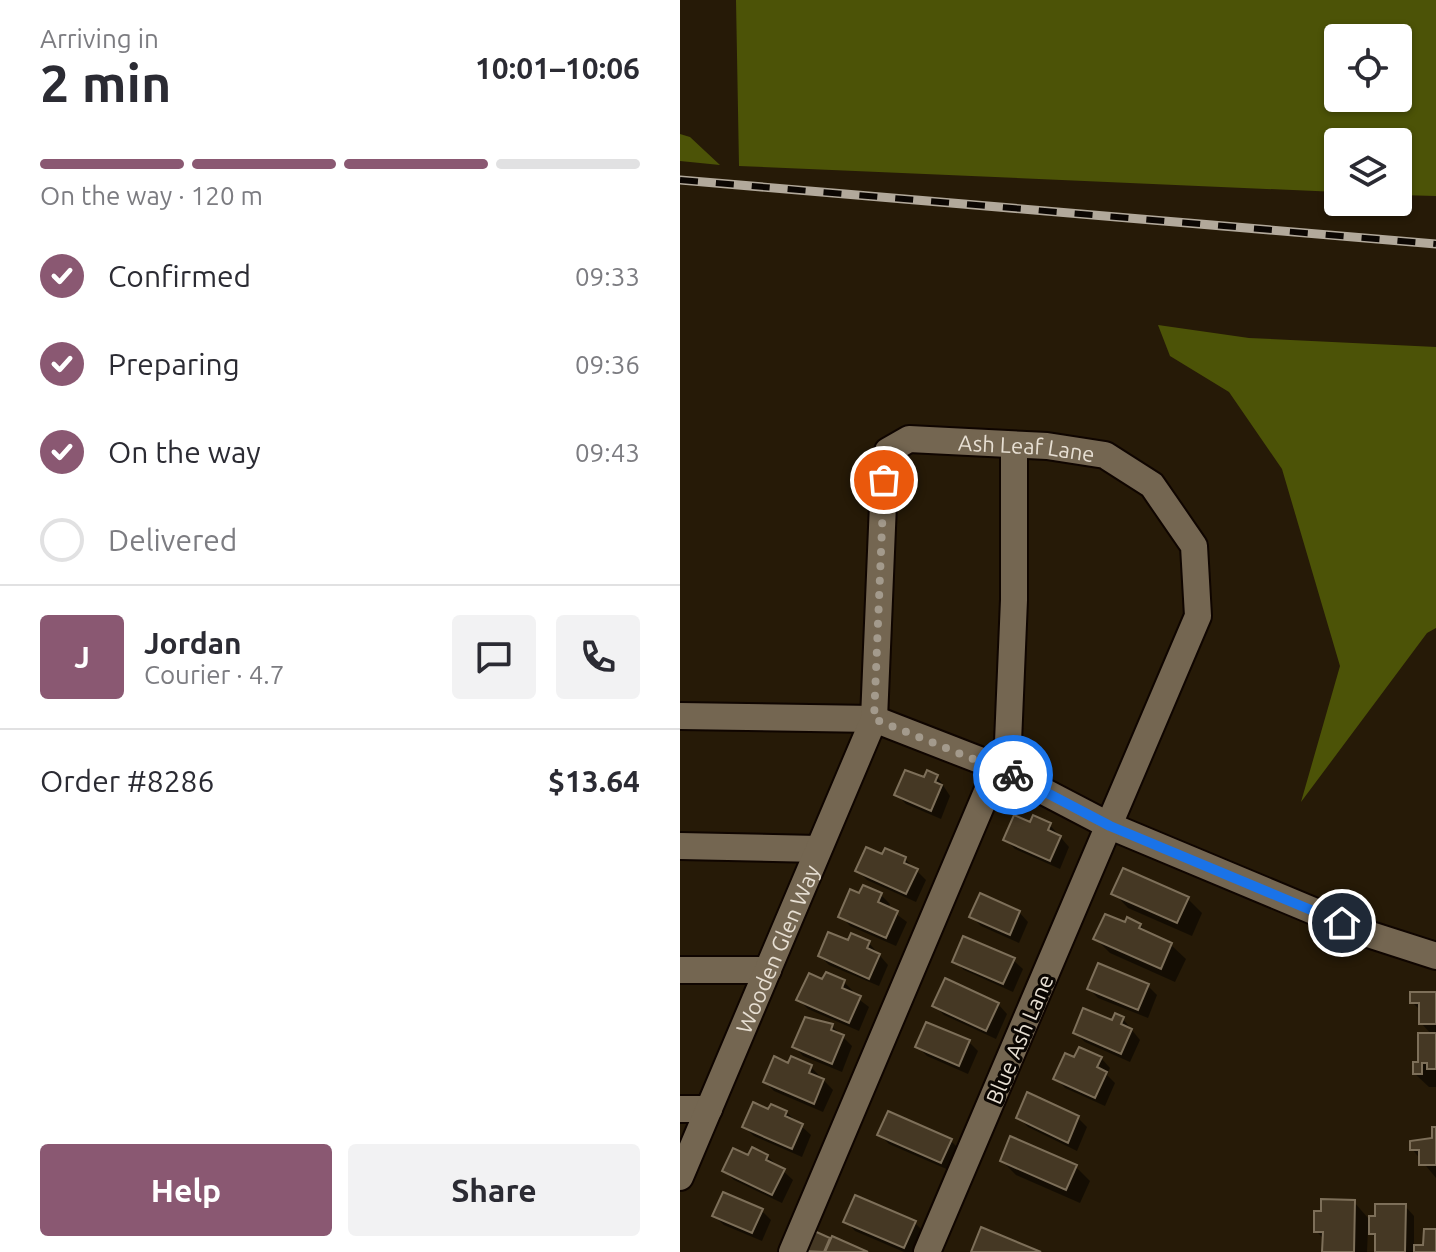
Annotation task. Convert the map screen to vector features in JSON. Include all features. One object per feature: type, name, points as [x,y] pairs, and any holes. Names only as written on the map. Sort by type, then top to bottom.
[{"type":"street","name":"Ash Leaf Lane","points":[[874,719],[884,480],[888,451],[909,439],[1047,446],[1105,455],[1152,485],[1194,546],[1198,616],[1110,826]]},
{"type":"street","points":[[792,1252],[995,766],[1008,742],[1014,600],[1014,446]]},
{"type":"street","points":[[680,716],[874,719],[995,766],[1110,826],[1371,935],[1436,956]]},
{"type":"street","name":"Wooden Glen Way","points":[[680,1177],[874,719]]},
{"type":"street","name":"Blue Ash Lane","points":[[927,1252],[1110,826]]},
{"type":"street","points":[[680,846],[818,849]]},
{"type":"street","points":[[680,970],[768,970]]},
{"type":"street","points":[[680,1109],[709,1109]]},
{"type":"green space","points":[[736,0],[1436,0],[1436,196],[1412,195],[1412,128],[1324,128],[1324,191],[739,166]]},
{"type":"green space","points":[[680,134],[690,137],[720,165],[680,161]]},
{"type":"green space","points":[[1158,325],[1249,338],[1436,347],[1436,628],[1427,633],[1301,802],[1340,666],[1282,469],[1229,392],[1170,356]]},
{"type":"building","points":[[905,770],[924,777],[927,770],[938,775],[935,782],[942,785],[931,811],[894,795]]},
{"type":"building","points":[[1014,815],[1030,822],[1033,815],[1051,823],[1048,830],[1061,836],[1050,861],[1003,840]]},
{"type":"building","points":[[866,847],[882,854],[885,848],[906,857],[904,863],[918,869],[906,894],[855,871]]},
{"type":"building","points":[[1123,868],[1189,897],[1177,923],[1111,894]]},
{"type":"building","points":[[863,885],[882,893],[878,902],[898,911],[886,938],[838,917],[850,889],[859,893]]},
{"type":"building","points":[[980,893],[1020,911],[1010,935],[969,917]]},
{"type":"building","points":[[1105,914],[1125,922],[1127,917],[1141,924],[1139,928],[1172,943],[1161,969],[1093,939]]},
{"type":"building","points":[[828,932],[848,940],[851,933],[870,941],[867,948],[880,954],[869,979],[818,956]]},
{"type":"building","points":[[963,936],[1015,958],[1003,984],[952,962]]},
{"type":"building","points":[[1098,963],[1149,984],[1138,1010],[1087,989]]},
{"type":"building","points":[[826,972],[845,980],[842,988],[861,996],[849,1023],[796,1000],[809,973],[822,979]]},
{"type":"building","points":[[945,978],[999,1003],[986,1031],[932,1006]]},
{"type":"building","points":[[1410,992],[1436,992],[1436,1024],[1419,1024],[1419,1003],[1410,1003]]},
{"type":"building","points":[[1083,1008],[1112,1020],[1115,1013],[1124,1017],[1121,1024],[1132,1029],[1121,1054],[1073,1033]]},
{"type":"building","points":[[805,1017],[833,1024],[831,1030],[844,1035],[832,1064],[792,1047]]},
{"type":"building","points":[[926,1022],[970,1040],[959,1066],[915,1047]]},
{"type":"building","points":[[1418,1033],[1436,1033],[1436,1069],[1427,1069],[1427,1063],[1422,1063],[1422,1074],[1413,1074],[1413,1062],[1418,1062]]},
{"type":"building","points":[[1079,1047],[1102,1057],[1097,1067],[1107,1072],[1095,1098],[1053,1079],[1065,1053],[1074,1057]]},
{"type":"building","points":[[774,1056],[788,1063],[791,1056],[812,1065],[809,1073],[824,1079],[814,1104],[763,1082]]},
{"type":"building","points":[[1027,1092],[1079,1116],[1068,1143],[1016,1118]]},
{"type":"building","points":[[753,1102],[768,1109],[771,1104],[787,1111],[785,1116],[803,1124],[792,1149],[742,1127]]},
{"type":"building","points":[[888,1111],[952,1139],[941,1163],[877,1135]]},
{"type":"building","points":[[1432,1127],[1436,1127],[1436,1165],[1419,1165],[1419,1150],[1410,1150],[1410,1141],[1432,1138]]},
{"type":"building","points":[[1010,1136],[1077,1165],[1066,1190],[1000,1161]]},
{"type":"building","points":[[752,1147],[768,1155],[766,1160],[785,1169],[772,1195],[722,1171],[733,1148],[748,1155]]},
{"type":"building","points":[[723,1192],[763,1209],[752,1233],[712,1216]]},
{"type":"building","points":[[855,1195],[916,1221],[904,1248],[843,1222]]},
{"type":"building","points":[[1321,1199],[1355,1200],[1354,1252],[1322,1252],[1323,1232],[1314,1232],[1314,1211],[1321,1211]]},
{"type":"building","points":[[1375,1204],[1406,1204],[1405,1252],[1375,1252],[1375,1234],[1369,1234],[1369,1216],[1375,1216]]},
{"type":"building","points":[[981,1227],[1041,1252],[971,1252]]},
{"type":"building","points":[[1424,1229],[1436,1229],[1436,1252],[1414,1252],[1414,1245],[1423,1245]]},
{"type":"building","points":[[812,1230],[830,1238],[824,1252],[804,1251]]},
{"type":"building","points":[[832,1236],[868,1252],[825,1252]]},
{"type":"railway","points":[[680,180],[1436,244]]},
{"type":"way so far","points":[[884,480],[874,719],[1013,775]]},
{"type":"route","points":[[1013,775],[1110,826],[1342,923]]}]
